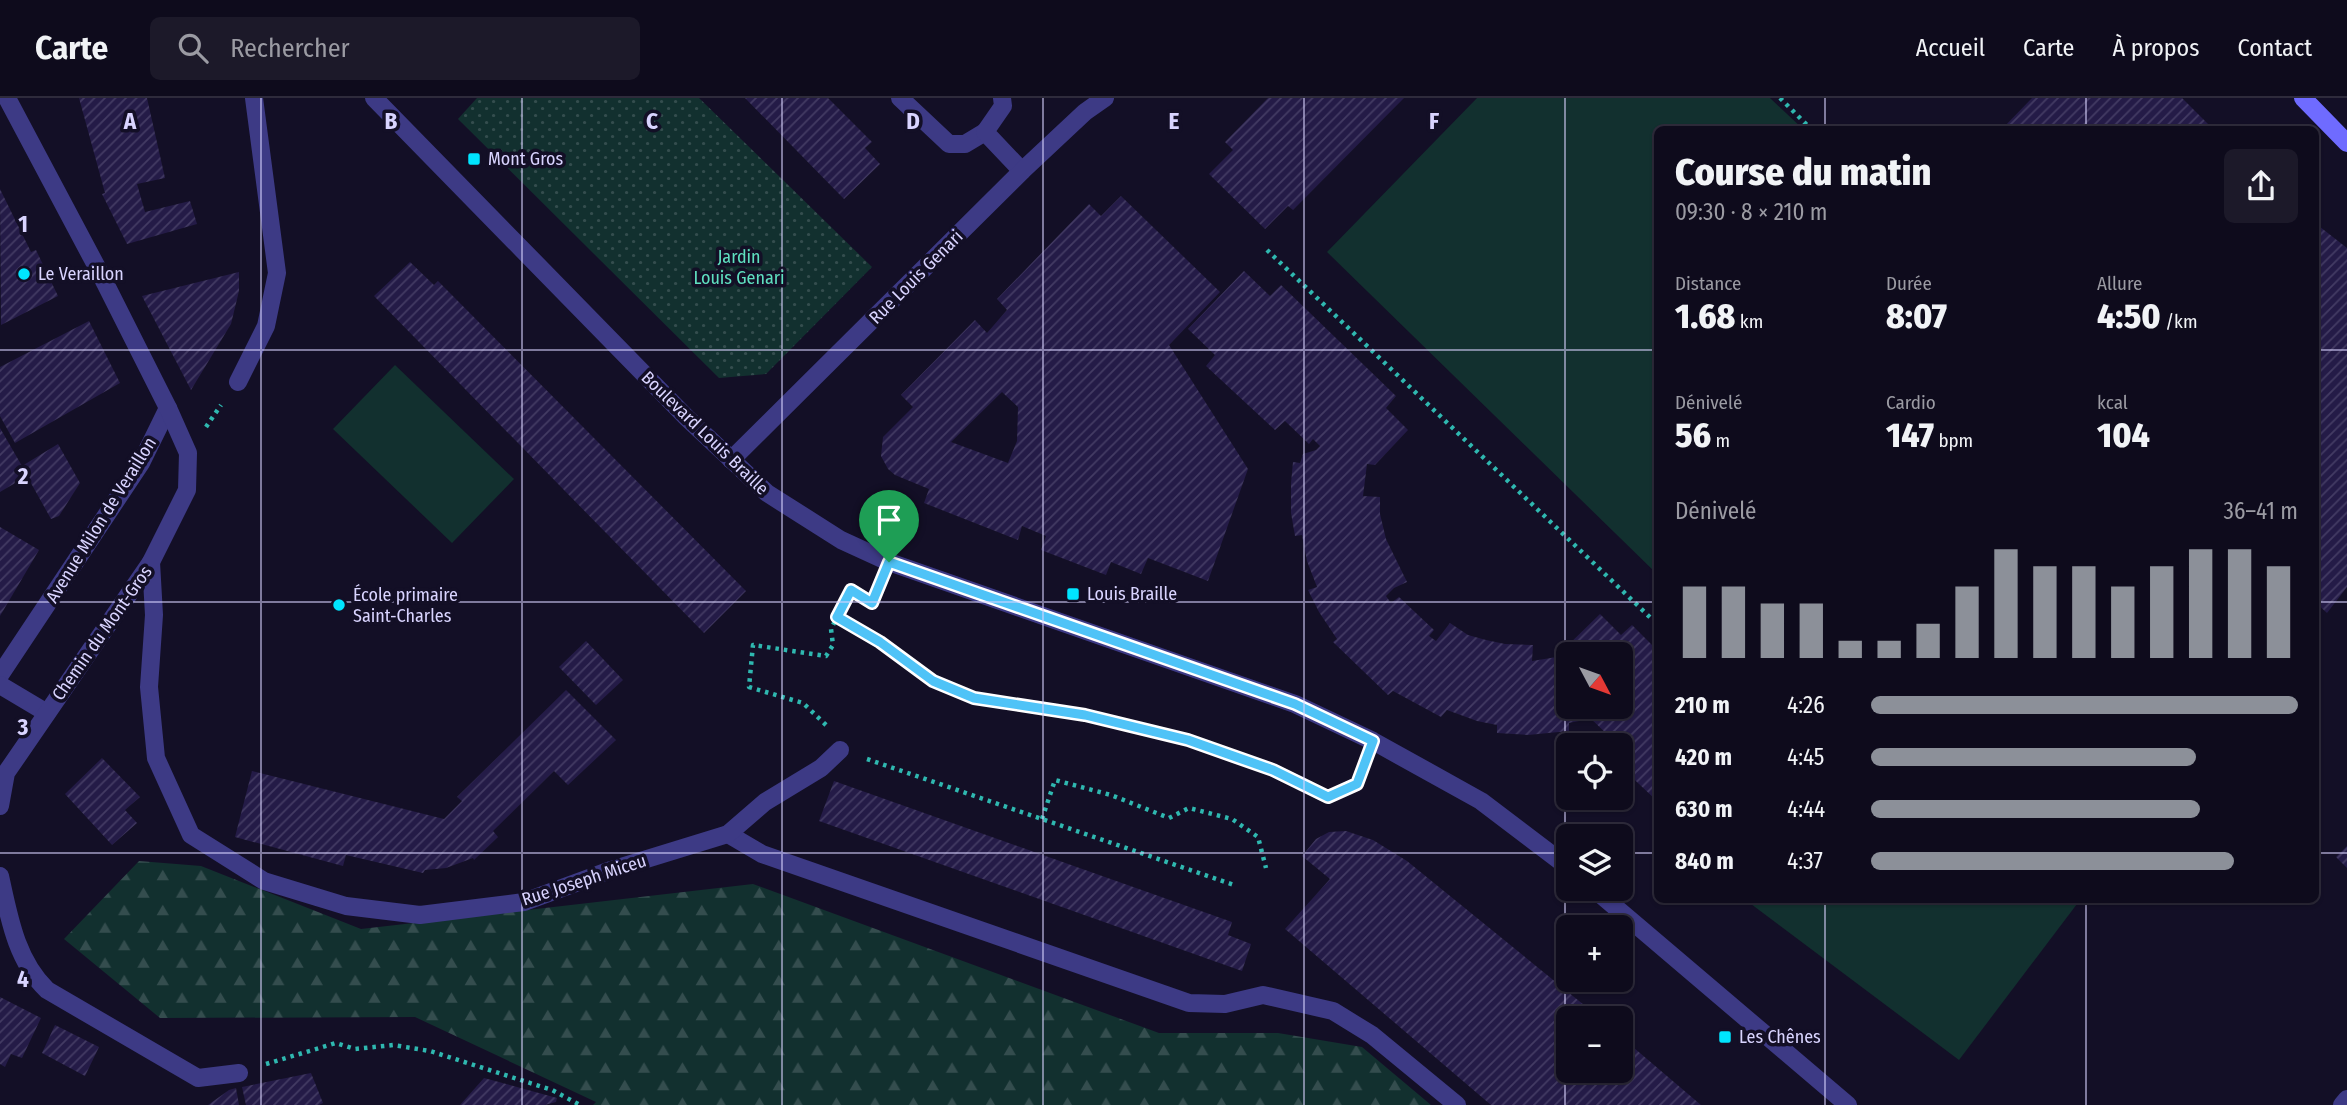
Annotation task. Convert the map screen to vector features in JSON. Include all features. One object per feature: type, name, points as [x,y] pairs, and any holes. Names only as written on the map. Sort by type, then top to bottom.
[{"type":"main road","points":[[2303,98],[2347,143]]},
{"type":"street","points":[[7,98],[8,120],[100,273],[188,453]]},
{"type":"street","points":[[237,382],[266,326],[277,273],[254,98]]},
{"type":"street","name":"Boulevard Louis Braille","points":[[374,98],[667,398],[767,493],[795,512],[841,540],[889,562],[1295,704],[1373,741],[1481,801],[1556,858]]},
{"type":"street","points":[[901,98],[949,144],[965,144],[985,132],[1003,106],[1002,98]]},
{"type":"street","name":"Rue Louis Genari","points":[[731,460],[1022,171],[1085,112],[1105,98]]},
{"type":"street","points":[[985,132],[1022,171]]},
{"type":"street","name":"Avenue Milon de Veraillon","points":[[0,675],[141,463],[168,408]]},
{"type":"street","name":"Chemin du Mont-Gros","points":[[0,806],[6,773],[151,562],[187,490],[188,453]]},
{"type":"street","name":"Rue Joseph Miceu","points":[[151,562],[154,615],[149,687],[156,758],[191,835],[264,881],[346,906],[420,915],[524,902],[611,870],[728,834]]},
{"type":"street","points":[[0,685],[47,713]]},
{"type":"street","points":[[840,750],[821,768],[765,802],[728,834],[762,854],[1189,1003],[1225,1004],[1264,995],[1333,1011],[1372,1035],[1457,1105]]},
{"type":"street","points":[[0,876],[11,926],[21,952],[33,976],[47,990],[198,1078],[239,1073]]},
{"type":"street","points":[[1608,901],[1848,1105]]},
{"type":"street","points":[[2342,1105],[2347,1099]]},
{"type":"path","points":[[1780,98],[1808,126]]},
{"type":"path","points":[[1267,250],[1654,621]]},
{"type":"path","points":[[188,453],[237,382]]},
{"type":"path","points":[[889,562],[872,603],[851,590],[831,629],[833,645],[826,656],[754,645],[749,687],[803,703],[831,729],[840,750],[1234,885]]},
{"type":"path","points":[[837,617],[880,642],[933,681],[974,698],[1085,715],[1188,740],[1273,770],[1328,797],[1357,784],[1373,741]]},
{"type":"path","points":[[1042,819],[1055,780],[1111,795],[1169,818],[1189,808],[1232,819],[1258,837],[1266,868]]},
{"type":"path","points":[[239,1073],[336,1043],[355,1049],[393,1045],[430,1051],[552,1090],[580,1105]]},
{"type":"green space","name":"Jardin Louis Genari","points":[[477,98],[699,98],[872,267],[766,374],[719,378],[458,119]]},
{"type":"green space","points":[[1477,98],[1770,98],[1800,126],[1654,126],[1654,571],[1327,252]]},
{"type":"green space","points":[[395,365],[514,479],[452,543],[333,429]]},
{"type":"green space","points":[[139,861],[201,866],[361,929],[753,884],[1159,1033],[1278,1033],[1362,1047],[1431,1105],[593,1105],[596,1102],[415,1017],[160,1018],[64,939]]},
{"type":"green space","points":[[1752,903],[2078,903],[1959,1060]]},
{"type":"building","points":[[79,98],[147,98],[165,178],[137,184],[145,212],[190,201],[197,224],[127,244],[102,194],[105,193]]},
{"type":"building","points":[[745,98],[828,98],[872,142],[865,148],[880,164],[844,199]]},
{"type":"building","points":[[1268,98],[1404,98],[1293,210],[1288,206],[1265,229],[1209,174],[1233,150],[1225,142]]},
{"type":"building","points":[[2032,98],[2182,98],[2210,126],[2005,126]]},
{"type":"building","name":"Le Veraillon","points":[[0,189],[31,252],[36,250],[58,296],[1,325]]},
{"type":"building","points":[[1121,196],[1220,292],[1169,345],[1248,469],[1208,581],[1148,558],[1141,574],[1111,562],[1106,575],[1041,550],[1046,536],[1022,526],[1018,540],[924,503],[929,489],[895,475],[881,456],[883,437],[913,407],[901,395],[975,320],[987,333],[1007,310],[997,299],[1089,204],[1101,216]],"holes":[[[1002,392],[1018,407],[1017,441],[1008,463],[951,442]]]},
{"type":"building","points":[[2319,226],[2347,248],[2347,587],[2327,613],[2319,606]]},
{"type":"building","points":[[410,262],[434,285],[438,281],[746,591],[704,633],[374,296]]},
{"type":"building","points":[[1244,271],[1270,296],[1281,285],[1396,396],[1386,408],[1408,430],[1375,465],[1367,464],[1363,496],[1380,497],[1380,514],[1386,539],[1407,582],[1394,588],[1386,596],[1391,603],[1399,597],[1434,630],[1429,636],[1436,641],[1450,623],[1468,635],[1486,640],[1533,645],[1532,661],[1556,657],[1556,719],[1579,719],[1569,723],[1569,731],[1528,735],[1497,733],[1497,725],[1447,710],[1441,717],[1393,691],[1388,695],[1333,642],[1337,639],[1308,590],[1317,587],[1307,561],[1302,535],[1295,536],[1291,513],[1293,462],[1300,463],[1303,454],[1320,446],[1313,439],[1309,444],[1285,421],[1275,430],[1206,366],[1215,355],[1188,329]]},
{"type":"building","points":[[239,272],[239,291],[231,324],[191,390],[142,296]]},
{"type":"building","points":[[89,321],[120,383],[15,443],[0,416],[0,367]]},
{"type":"building","points":[[0,428],[22,466],[58,444],[80,483],[59,516],[51,519],[27,476],[0,492]]},
{"type":"building","points":[[0,527],[39,550],[0,616]]},
{"type":"building","points":[[1600,614],[1621,635],[1632,625],[1654,647],[1654,798],[1633,778],[1633,733],[1606,733],[1591,719],[1633,719],[1633,642],[1571,642]]},
{"type":"building","points":[[586,641],[623,680],[596,705],[559,667]]},
{"type":"building","points":[[566,690],[616,740],[568,785],[554,771],[493,831],[498,837],[474,860],[473,858],[446,868],[425,870],[423,873],[346,855],[343,866],[235,837],[252,771],[444,819],[462,801],[457,797]]},
{"type":"building","points":[[102,758],[140,797],[125,810],[137,823],[112,845],[65,794]]},
{"type":"building","points":[[834,781],[1232,922],[1228,935],[1251,944],[1242,971],[819,821]]},
{"type":"building","points":[[1346,831],[1373,840],[1407,861],[1556,982],[1556,992],[1568,992],[1585,1006],[1556,1006],[1556,1083],[1633,1083],[1633,1047],[1701,1105],[1491,1105],[1285,929],[1330,879],[1302,856],[1316,839],[1329,832]]},
{"type":"building","points":[[2347,846],[2347,868],[2336,857]]},
{"type":"building","points":[[0,997],[41,1018],[22,1058],[11,1054],[5,1067],[0,1064]]},
{"type":"building","points":[[55,1025],[99,1047],[85,1076],[42,1053]]},
{"type":"building","points":[[311,1073],[323,1103],[319,1105],[246,1105],[242,1087]]},
{"type":"building","points":[[484,1078],[557,1098],[556,1102],[545,1105],[460,1105]]},
{"type":"building","points":[[236,1088],[239,1105],[208,1105],[229,1090]]},
{"type":"place","name":"Mont Gros","points":[[474,159]]},
{"type":"place","name":"Le Veraillon","points":[[24,274]]},
{"type":"place","name":"Louis Braille","points":[[1073,594]]},
{"type":"place","name":"École primaire Saint-Charles","points":[[339,605]]},
{"type":"place","name":"Les Chênes","points":[[1725,1037]]},
{"type":"route","points":[[889,562],[1295,704],[1373,741],[1357,784],[1328,797],[1273,770],[1188,740],[1085,715],[974,698],[933,681],[880,642],[837,617],[851,590],[872,603],[889,562]]}]
